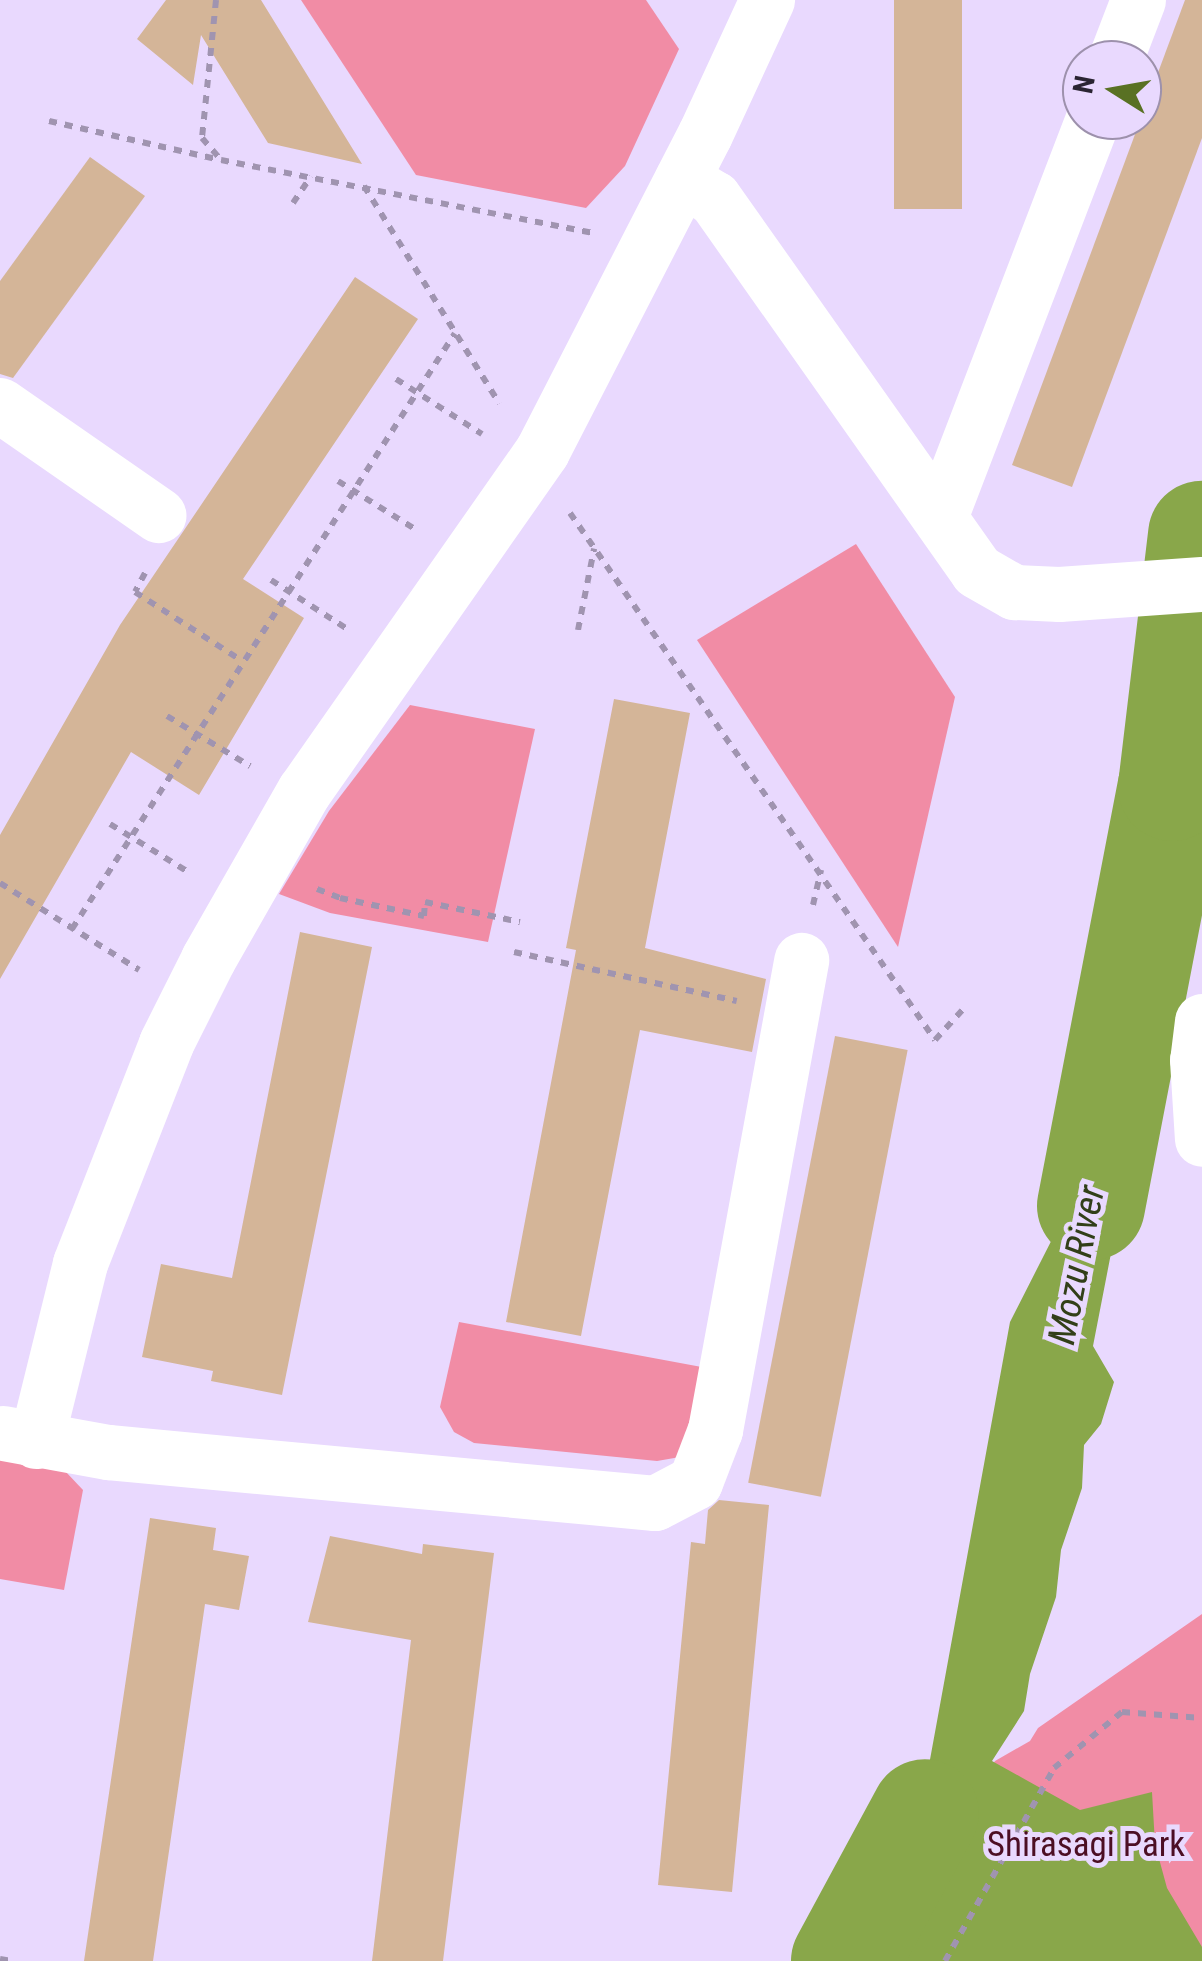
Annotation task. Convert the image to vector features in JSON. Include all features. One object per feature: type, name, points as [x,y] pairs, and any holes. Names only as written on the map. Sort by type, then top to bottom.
[{"type":"street","points":[[767,0],[682,179],[542,451],[304,791],[208,959],[166,1043],[80,1263],[18,1437],[655,1503],[695,1482],[715,1430],[801,960]]},
{"type":"street","points":[[1123,40],[1138,0]]},
{"type":"street","points":[[940,517],[1084,140]]},
{"type":"street","points":[[682,179],[714,198],[977,571],[1014,592],[1188,586]]},
{"type":"street","points":[[0,406],[158,515]]},
{"type":"street","points":[[1202,1021],[1196,1060],[1202,1140]]},
{"type":"path","points":[[216,0],[202,138],[221,160]]},
{"type":"path","points":[[48,121],[221,160],[598,234]]},
{"type":"path","points":[[294,203],[311,176]]},
{"type":"path","points":[[364,186],[501,407]]},
{"type":"path","points":[[72,929],[454,333]]},
{"type":"path","points":[[396,379],[495,443]]},
{"type":"path","points":[[338,481],[427,538]]},
{"type":"path","points":[[566,507],[936,1040],[967,1005]]},
{"type":"path","points":[[158,515],[168,526],[135,592],[242,661]]},
{"type":"path","points":[[578,630],[594,548]]},
{"type":"path","points":[[271,580],[359,636]]},
{"type":"path","points":[[167,716],[264,775]]},
{"type":"path","points":[[110,824],[200,878]]},
{"type":"path","points":[[0,883],[144,974]]},
{"type":"path","points":[[311,886],[340,898],[424,916],[426,902],[520,922]]},
{"type":"path","points":[[514,952],[792,1013]]},
{"type":"path","points":[[945,1961],[1054,1768],[1122,1712],[1202,1718]]},
{"type":"path","points":[[0,1959],[12,1961]]},
{"type":"green space","points":[[301,0],[646,0],[679,49],[625,166],[586,208],[416,175]]},
{"type":"green space","points":[[856,544],[955,697],[898,947],[697,640]]},
{"type":"green space","points":[[410,705],[535,729],[488,942],[330,913],[279,894],[329,811]]},
{"type":"green space","points":[[459,1322],[707,1368],[680,1457],[657,1461],[474,1443],[454,1432],[440,1407]]},
{"type":"green space","points":[[0,1459],[66,1472],[83,1490],[64,1590],[0,1579]]},
{"type":"green space","name":"Shirasagi Park","points":[[1202,1614],[1202,1961],[867,1961],[995,1761],[1030,1741],[1038,1728]]},
{"type":"water","points":[[1109,1060],[1131,1064],[1120,1207],[1093,1346],[1114,1382],[1101,1424],[1084,1445],[1082,1488],[1061,1550],[1056,1597],[1030,1674],[1024,1711],[992,1761],[1080,1810],[1152,1792],[1155,1844],[1167,1888],[1202,1947],[1202,1961],[898,1961],[843,1937],[929,1765],[1010,1322],[1070,1204]]},
{"type":"building","points":[[166,0],[261,0],[362,164],[268,143],[201,35],[193,85],[137,39]]},
{"type":"building","points":[[894,0],[962,0],[962,209],[894,209]]},
{"type":"building","points":[[1185,0],[1202,0],[1202,138],[1072,487],[1012,465],[1133,140],[1162,140],[1162,62]]},
{"type":"building","points":[[90,157],[145,196],[13,378],[0,374],[0,281]]},
{"type":"building","points":[[355,277],[418,319],[243,579],[304,618],[199,795],[131,752],[0,979],[0,835],[120,625]]},
{"type":"building","points":[[614,699],[690,713],[645,948],[766,979],[752,1052],[640,1030],[581,1336],[506,1322],[576,950],[566,948]]},
{"type":"building","points":[[300,932],[372,947],[282,1395],[211,1381],[213,1371],[142,1357],[161,1264],[232,1278]]},
{"type":"building","points":[[835,1036],[908,1050],[821,1497],[748,1483]]},
{"type":"building","points":[[719,1500],[769,1505],[732,1892],[658,1885],[691,1542],[705,1544],[708,1510]]},
{"type":"building","points":[[150,1518],[216,1528],[213,1550],[249,1556],[239,1610],[205,1604],[153,1961],[84,1961]]},
{"type":"building","points":[[330,1536],[422,1554],[423,1544],[494,1553],[443,1961],[372,1961],[411,1640],[308,1622]]},
{"type":"waterway","name":"Mozu River","points":[[1091,1206],[1172,787],[1202,535]]},
{"type":"waterway","name":"Mozu River","points":[[845,1961],[925,1813]]}]
